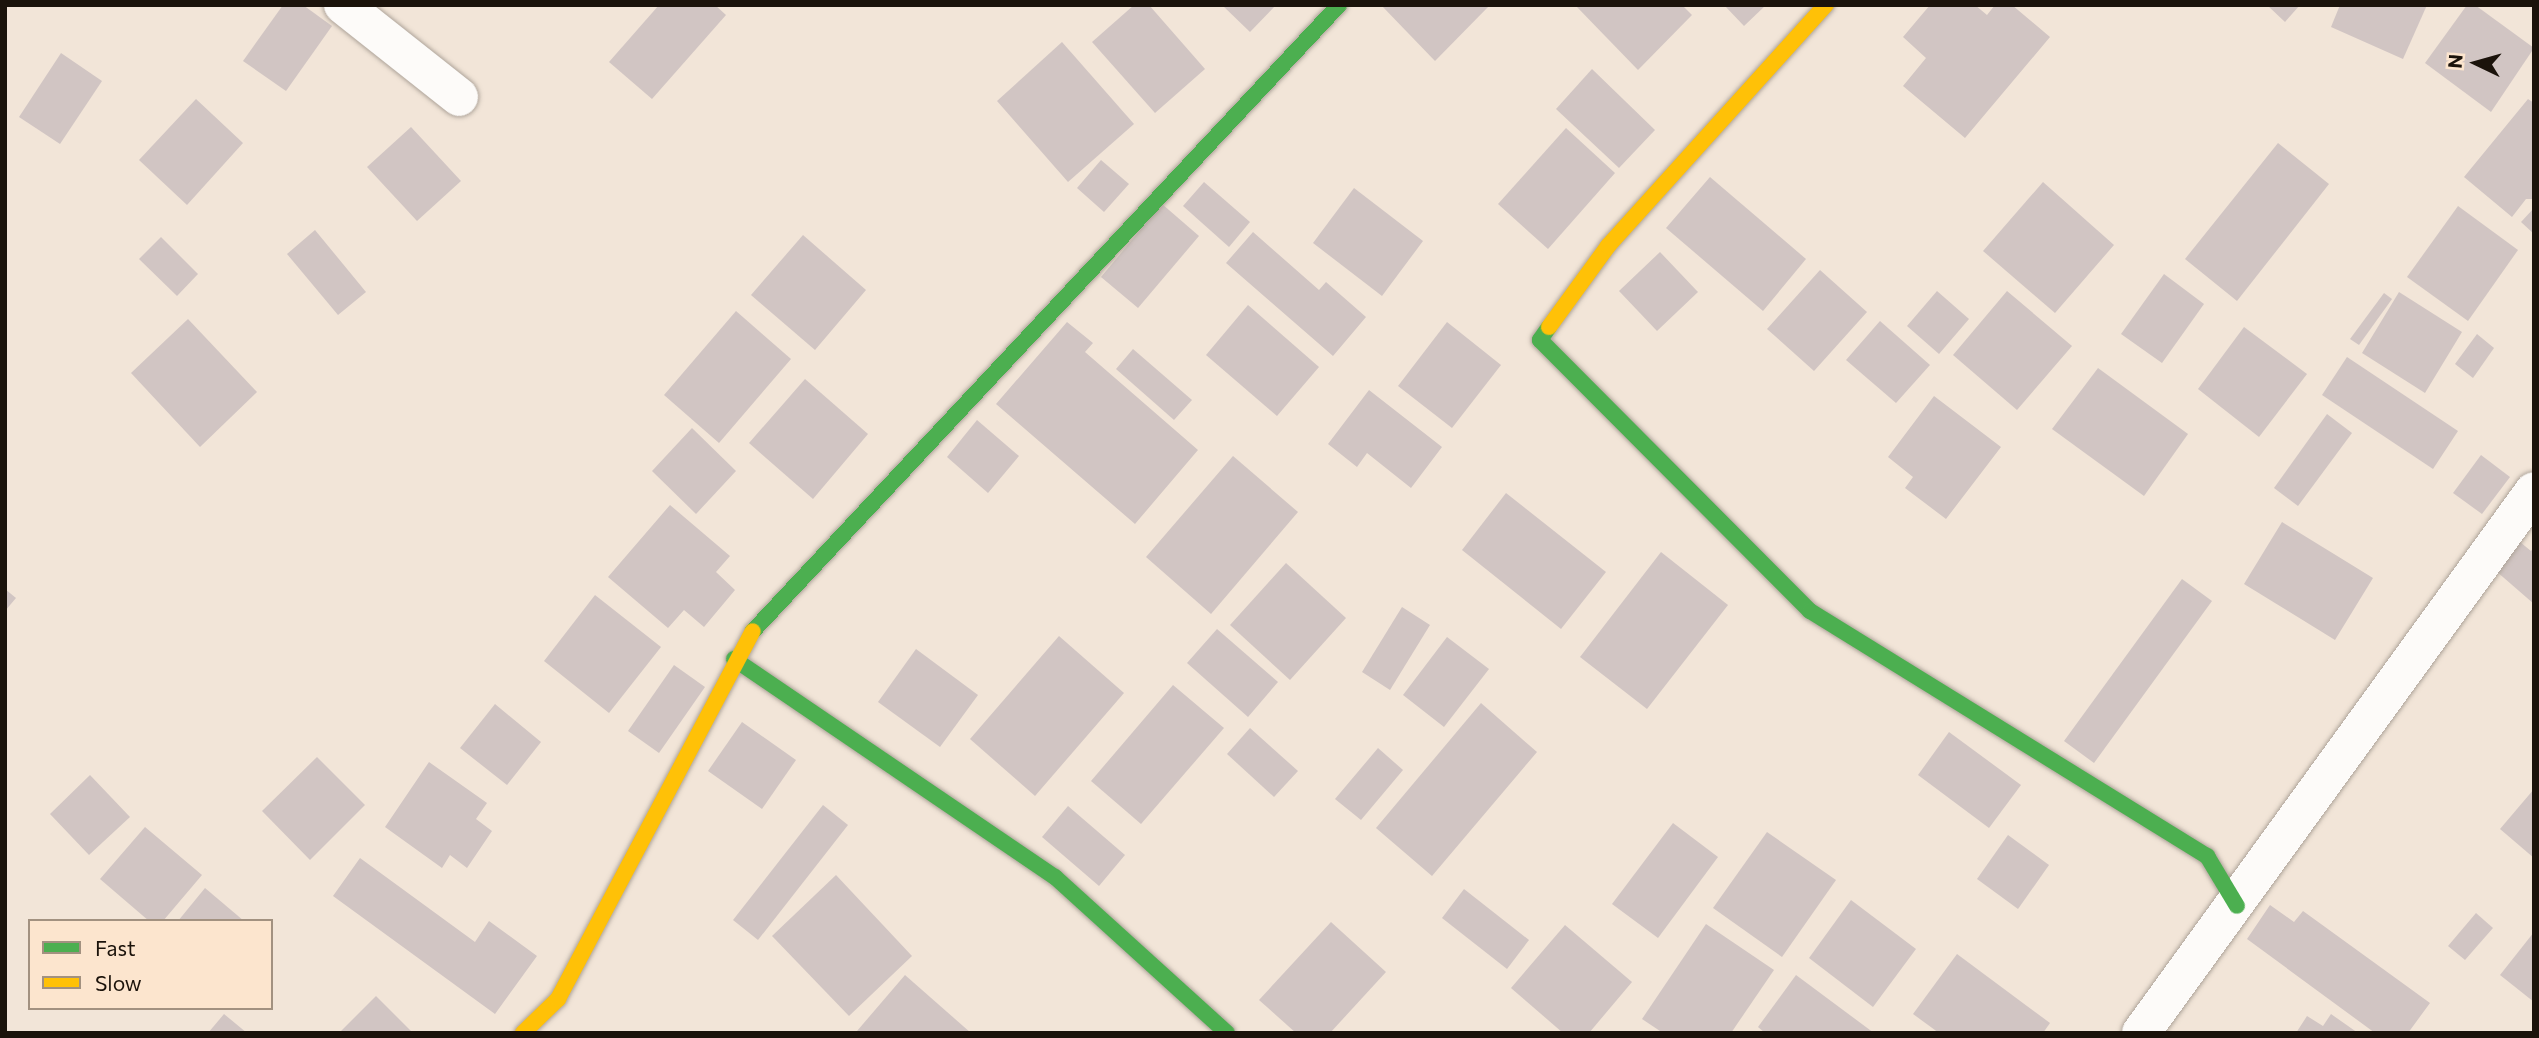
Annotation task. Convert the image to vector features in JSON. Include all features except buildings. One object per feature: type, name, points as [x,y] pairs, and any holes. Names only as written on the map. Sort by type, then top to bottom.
[{"type":"street","points":[[343,5],[459,97]]},
{"type":"street","points":[[523,1033],[558,999],[734,659],[764,616],[1339,5]]},
{"type":"street","points":[[1826,5],[1608,246],[1540,340],[1810,611],[2207,856],[2237,906]]},
{"type":"street","points":[[2141,1033],[2237,906],[2534,491]]},
{"type":"street","points":[[734,659],[996,832],[1055,877],[1227,1033]]},
{"type":"traffic: fast","points":[[753,631],[1339,5]]},
{"type":"traffic: fast","points":[[1549,327],[1540,340],[1810,611],[2207,856],[2237,906]]},
{"type":"traffic: fast","points":[[734,659],[1055,877],[1227,1033]]},
{"type":"traffic: slow","points":[[1549,327],[1608,246],[1826,5]]},
{"type":"traffic: slow","points":[[523,1033],[558,999],[753,631]]}]
